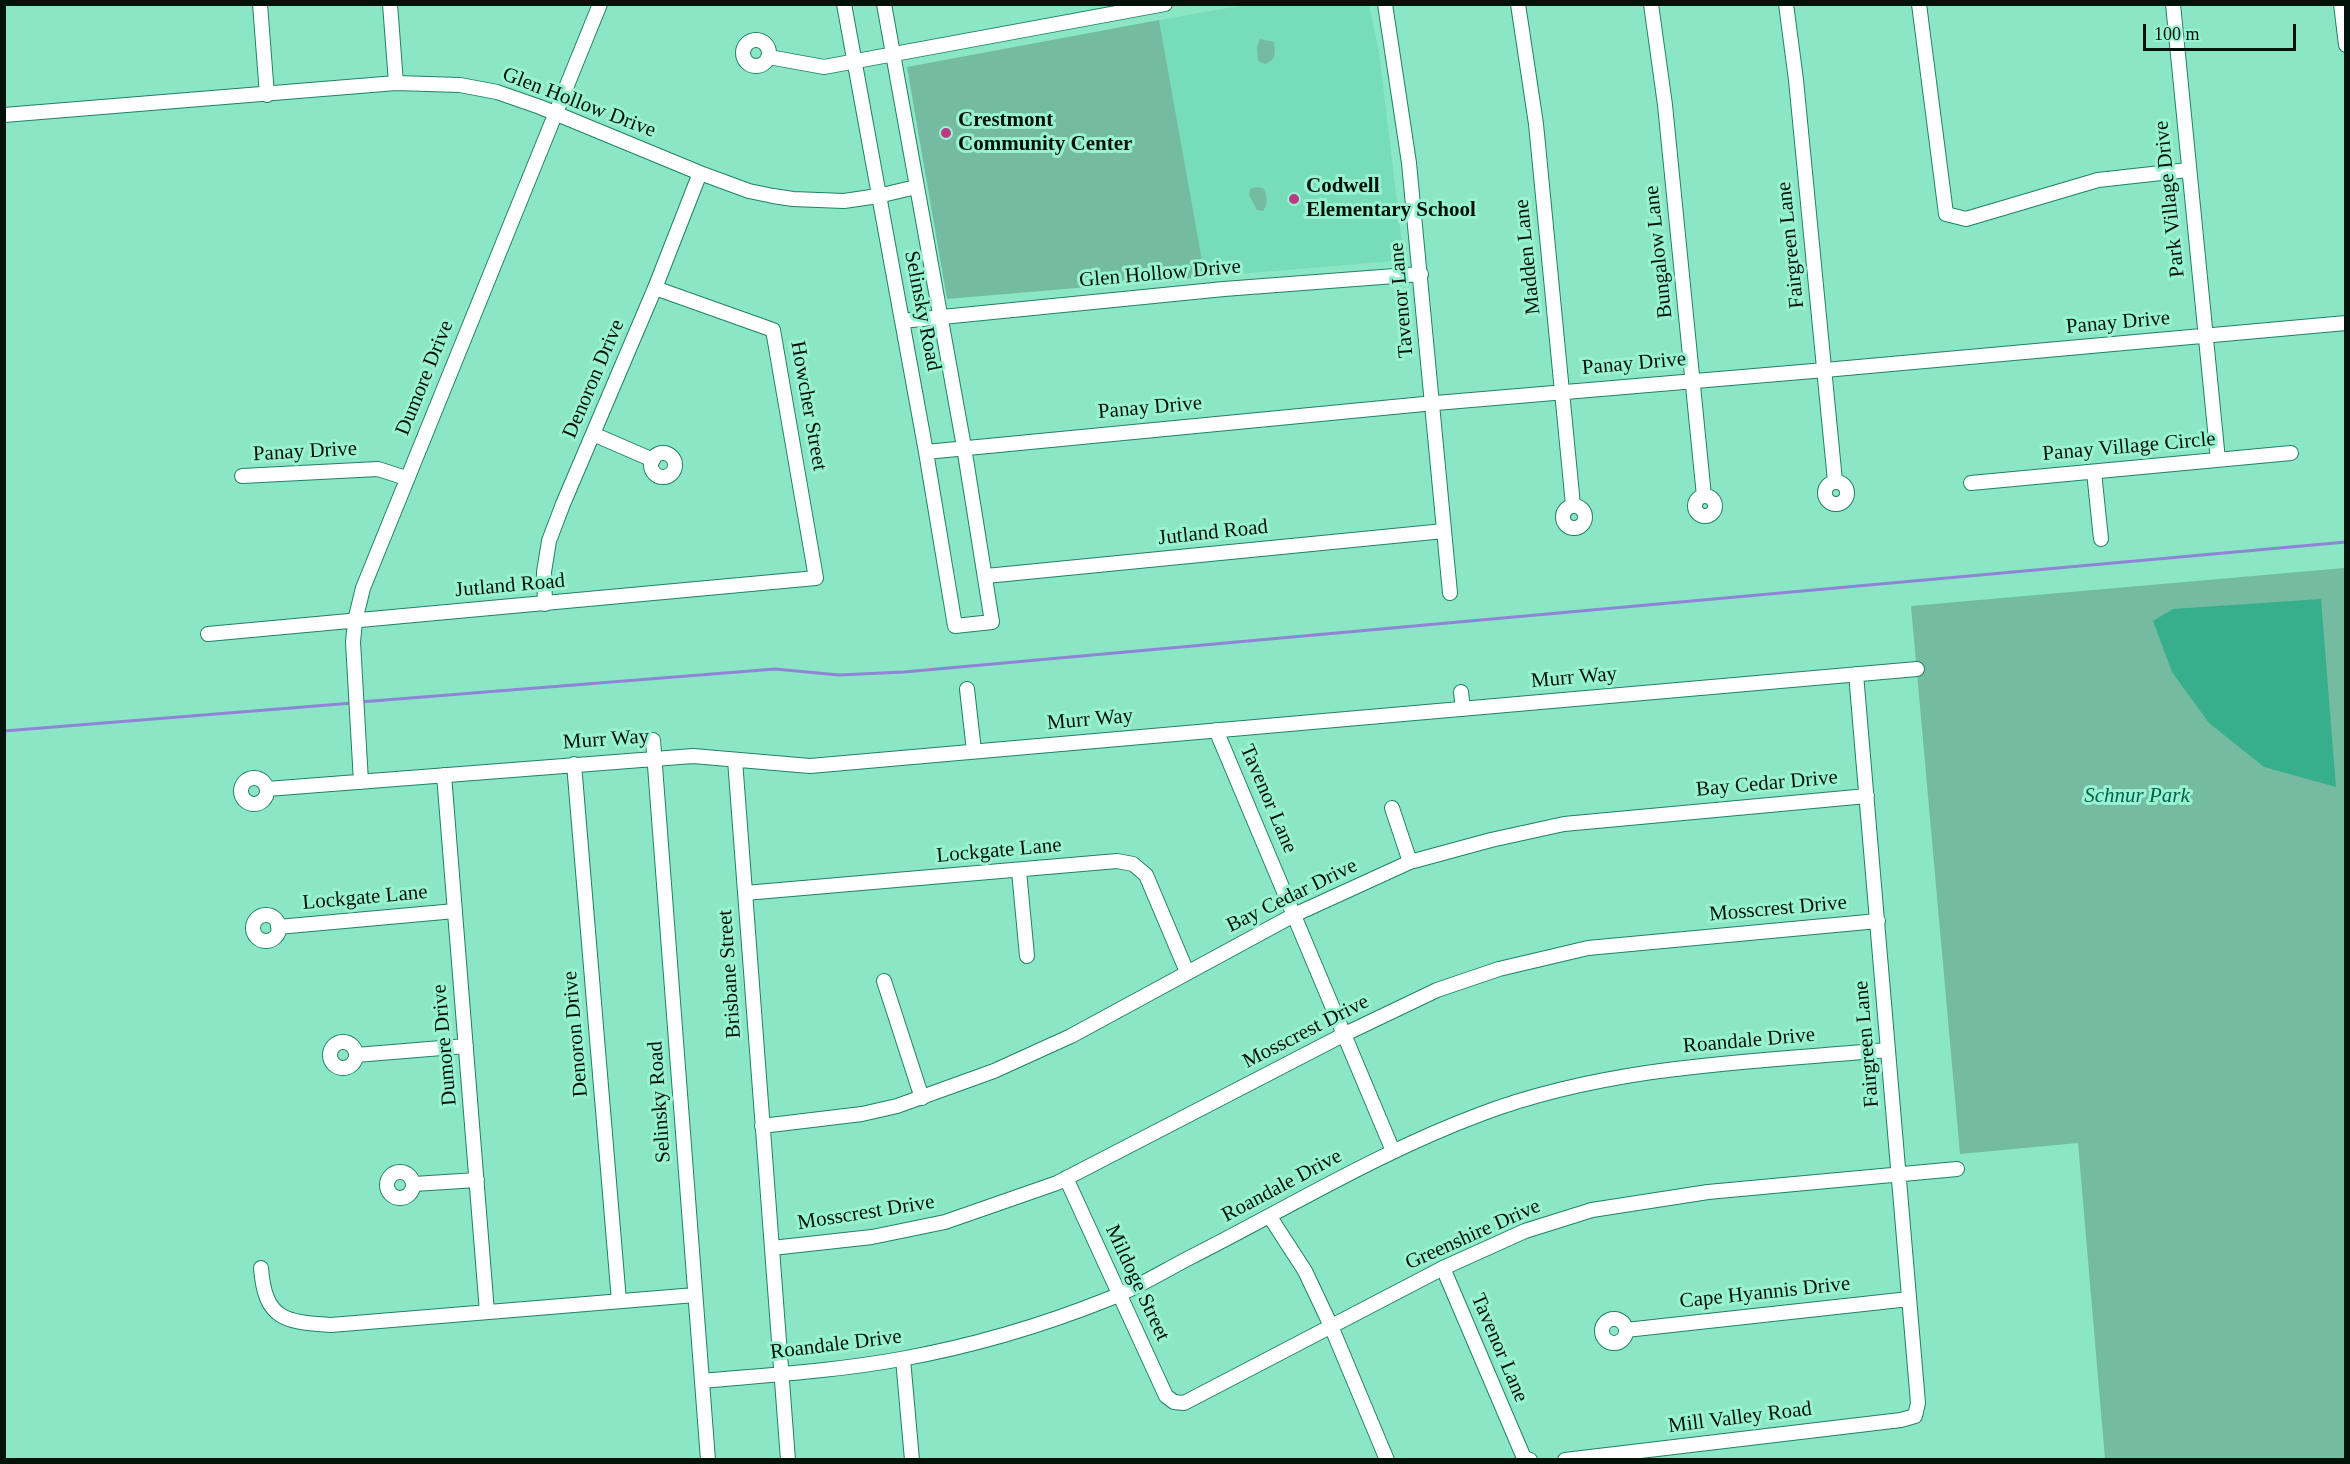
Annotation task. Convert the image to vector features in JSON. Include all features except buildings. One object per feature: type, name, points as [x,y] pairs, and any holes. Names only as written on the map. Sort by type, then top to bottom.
[{"type":"street","points":[[260,4],[267,95]]},
{"type":"street","points":[[390,4],[396,84]]},
{"type":"street","name":"Dumore Drive","points":[[361,782],[353,652],[355,621],[363,588],[600,4]]},
{"type":"street","name":"Selinsky Road","points":[[844,4],[927,452],[954,626],[992,622],[964,447],[884,4]]},
{"type":"street","points":[[769,57],[824,67],[1165,4]]},
{"type":"street","name":"Tavenor Lane","points":[[1385,4],[1409,163],[1450,593]]},
{"type":"street","name":"Madden Lane","points":[[1518,4],[1536,124],[1573,505]]},
{"type":"street","name":"Bungalow Lane","points":[[1650,4],[1665,105],[1704,496]]},
{"type":"street","name":"Fairgreen Lane","points":[[1786,4],[1797,80],[1835,481]]},
{"type":"street","points":[[1919,4],[1946,214],[1966,219],[2098,180],[2188,170]]},
{"type":"street","name":"Park Village Drive","points":[[2173,4],[2218,460]]},
{"type":"street","points":[[2342,4],[2346,45]]},
{"type":"street","name":"Glen Hollow Drive","points":[[4,115],[396,84],[460,85],[497,92],[749,191],[793,200],[843,201],[916,187]]},
{"type":"street","name":"Denoron Drive","points":[[545,604],[544,572],[549,542],[655,288],[700,173]]},
{"type":"street","name":"Glen Hollow Drive","points":[[902,321],[1224,289],[1421,274]]},
{"type":"street","name":"Howcher Street","points":[[655,288],[773,330],[816,578]]},
{"type":"street","name":"Panay Drive","points":[[927,452],[1433,403],[2346,323]]},
{"type":"street","points":[[593,434],[653,460]]},
{"type":"street","name":"Panay Village Circle","points":[[1971,483],[2291,453]]},
{"type":"street","name":"Panay Drive","points":[[242,476],[378,469],[406,478]]},
{"type":"street","points":[[2094,471],[2101,539]]},
{"type":"street","name":"Jutland Road","points":[[986,576],[1444,531]]},
{"type":"street","name":"Jutland Road","points":[[208,634],[816,578]]},
{"type":"street","name":"Murr Way","points":[[267,789],[693,756],[810,766],[1917,669]]},
{"type":"street","name":"Fairgreen Lane","points":[[1857,674],[1918,1403],[1916,1410]]},
{"type":"street","points":[[967,689],[974,751]]},
{"type":"street","points":[[1461,692],[1463,709]]},
{"type":"street","name":"Tavenor Lane","points":[[1216,730],[1346,1034],[1393,1151]]},
{"type":"street","name":"Selinsky Road","points":[[652,741],[708,1460]]},
{"type":"street","name":"Brisbane Street","points":[[735,760],[788,1460]]},
{"type":"street","name":"Denoron Drive","points":[[574,764],[619,1301]]},
{"type":"street","name":"Dumore Drive","points":[[444,775],[488,1312]]},
{"type":"street","name":"Bay Cedar Drive","points":[[762,1126],[862,1114],[922,1098],[994,1071],[1071,1036],[1294,915],[1410,862],[1491,840],[1564,824],[1868,796]]},
{"type":"street","points":[[1392,808],[1410,862]]},
{"type":"street","name":"Lockgate Lane","points":[[745,893],[1117,861],[1133,864],[1146,875],[1187,972]]},
{"type":"street","points":[[1019,871],[1027,956]]},
{"type":"street","name":"Lockgate Lane","points":[[278,927],[455,911]]},
{"type":"street","name":"Mosscrest Drive","points":[[772,1248],[872,1237],[945,1221],[1066,1178],[1346,1034],[1437,990],[1499,969],[1588,948],[1878,921]]},
{"type":"street","points":[[884,981],[922,1098]]},
{"type":"street","points":[[356,1055],[466,1046]]},
{"type":"street","name":"Roandale Drive","points":[[702,1381],[903,1359],[989,1340],[1026,1329],[1118,1295],[1393,1151],[1482,1113],[1564,1088],[1650,1071],[1888,1050]]},
{"type":"street","name":"Greenshire Drive","points":[[1174,1402],[1184,1402],[1443,1268],[1525,1231],[1592,1210],[1708,1192],[1957,1169]]},
{"type":"street","name":"Mildoge Street","points":[[1066,1178],[1166,1396],[1174,1402]]},
{"type":"street","points":[[414,1184],[477,1180]]},
{"type":"street","points":[[1270,1217],[1305,1271],[1331,1326],[1387,1460]]},
{"type":"street","points":[[261,1268],[266,1296],[279,1316],[315,1324],[343,1324],[695,1295]]},
{"type":"street","name":"Tavenor Lane","points":[[1443,1268],[1524,1458],[1530,1460]]},
{"type":"street","name":"Cape Hyannis Drive","points":[[1626,1330],[1909,1299]]},
{"type":"street","points":[[903,1359],[912,1460]]},
{"type":"street","name":"Mill Valley Road","points":[[1565,1460],[1901,1420],[1915,1416],[1916,1410]]},
{"type":"shaded area","name":"Codwell Elementary School","points":[[1245,5],[1369,5],[1379,52],[1404,260],[1205,277],[1159,20]]},
{"type":"shaded area","points":[[2321,599],[2336,787],[2264,767],[2209,723],[2172,672],[2153,621],[2173,609]]},
{"type":"green space","points":[[1159,20],[1205,277],[947,299],[907,67]]},
{"type":"green space","points":[[1260,39],[1274,42],[1273,58],[1265,64],[1258,61],[1257,47]]},
{"type":"green space","points":[[1263,188],[1266,194],[1267,202],[1263,211],[1257,210],[1249,195],[1250,189]]},
{"type":"green space","name":"Schnur Park","points":[[2344,568],[2345,1459],[2105,1459],[2078,1143],[1960,1154],[1911,606]]},
{"type":"waterway","points":[[360,702],[775,669],[839,675],[904,672],[2346,542]]},
{"type":"waterway","points":[[4,731],[353,703]]},
{"type":"place","name":"Crestmont Community Center","points":[[946,133]]},
{"type":"place","name":"Codwell Elementary School","points":[[1294,199]]}]
